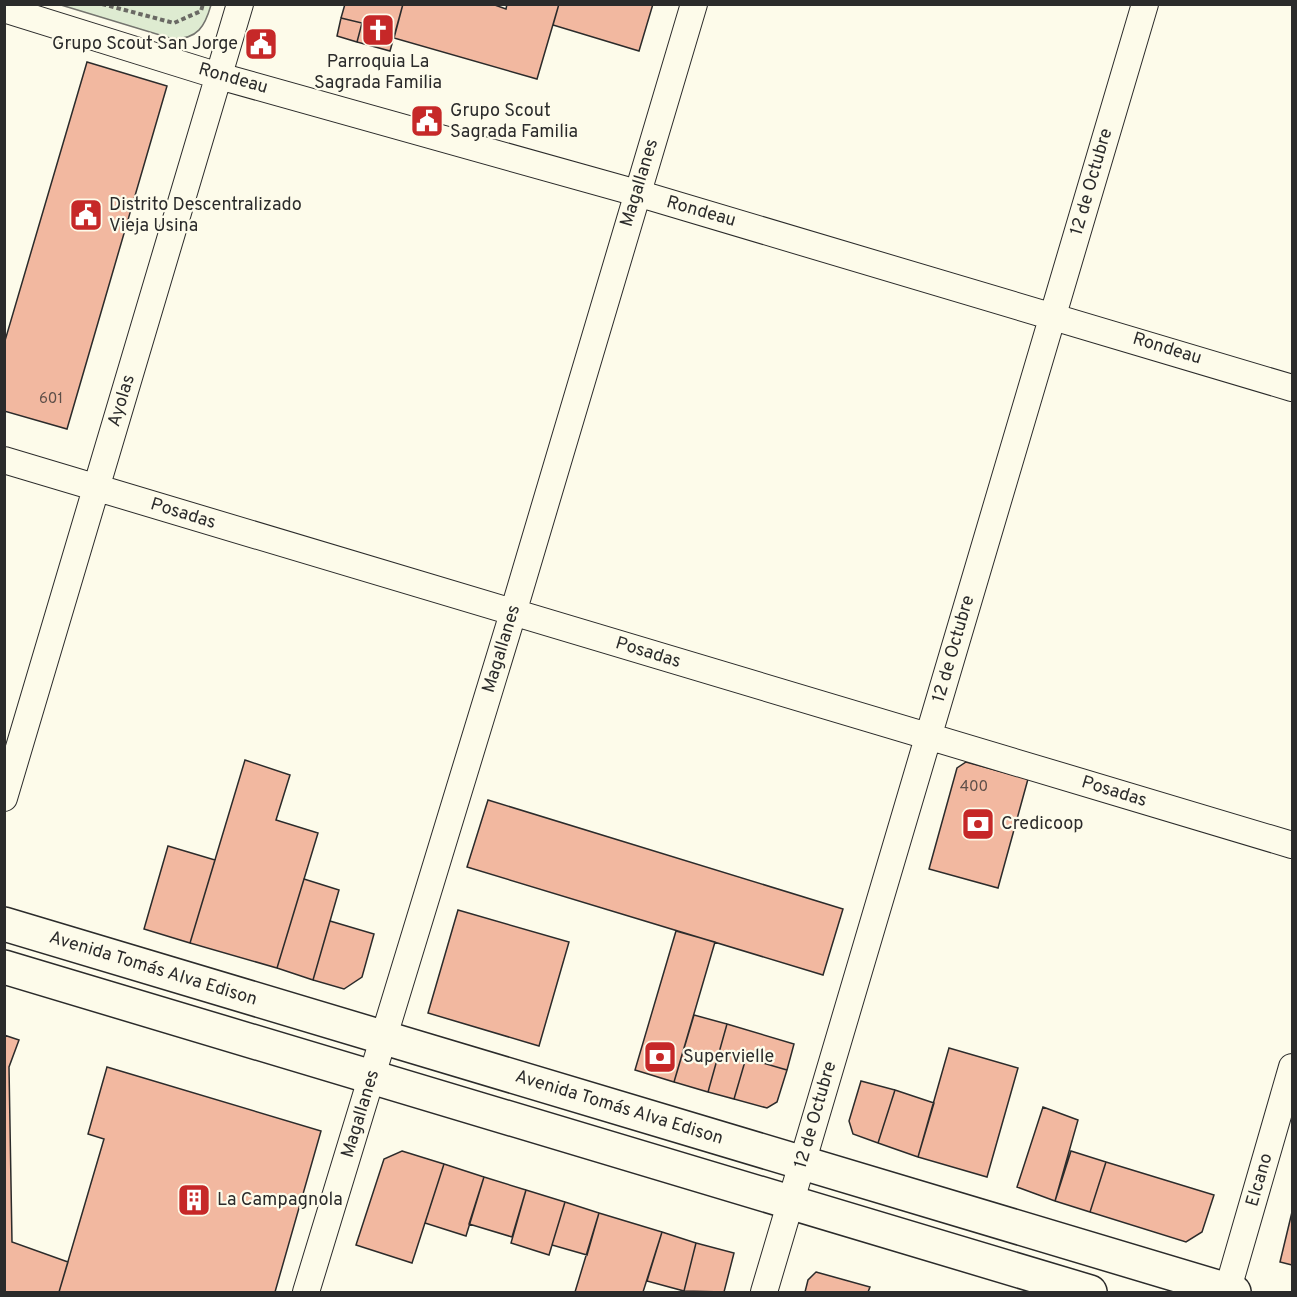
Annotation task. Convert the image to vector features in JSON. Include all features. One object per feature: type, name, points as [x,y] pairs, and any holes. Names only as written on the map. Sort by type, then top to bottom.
[{"type":"main road","name":"Avenida Tomás Alva Edison","points":[[4,924],[1229,1292]]},
{"type":"main road","points":[[4,967],[1090,1293]]},
{"type":"street","name":"Ayolas","points":[[4,798],[240,4]]},
{"type":"street","name":"Magallanes","points":[[306,1293],[513,613],[694,4]]},
{"type":"street","name":"12 de Octubre","points":[[764,1293],[1144,4]]},
{"type":"street","name":"Rondeau","points":[[4,9],[219,76],[637,193],[1293,387]]},
{"type":"street","name":"Posadas","points":[[4,460],[1293,845]]},
{"type":"street","name":"Elcano","points":[[1229,1292],[1293,1067]]},
{"type":"path","points":[[102,4],[174,23],[201,11],[203,4]]},
{"type":"green space","points":[[61,5],[211,5],[199,30],[189,37],[173,39]]},
{"type":"building","name":"Parroquia La Sagrada Familia","points":[[345,4],[403,4],[390,51],[357,42],[362,23],[341,18]]},
{"type":"building","points":[[403,4],[492,4],[506,9],[507,4],[559,4],[537,79],[394,38]]},
{"type":"building","points":[[559,4],[653,4],[639,51],[553,25]]},
{"type":"building","points":[[341,18],[362,23],[357,42],[337,36]]},
{"type":"building","name":"Distrito Descentralizado Vieja Usina","points":[[87,62],[167,86],[67,429],[4,411],[4,344]]},
{"type":"building","points":[[245,760],[290,775],[276,820],[318,833],[277,968],[190,943]]},
{"type":"building","name":"Credicoop","points":[[966,762],[1028,779],[998,888],[929,869],[957,768]]},
{"type":"building","points":[[488,800],[843,909],[823,975],[467,867]]},
{"type":"building","points":[[168,846],[215,860],[190,943],[144,929]]},
{"type":"building","points":[[304,879],[339,890],[313,980],[277,968]]},
{"type":"building","points":[[458,910],[569,942],[539,1046],[428,1013]]},
{"type":"building","points":[[330,921],[374,934],[362,977],[344,989],[313,980]]},
{"type":"building","points":[[676,931],[715,942],[674,1082],[635,1070]]},
{"type":"building","points":[[694,1015],[727,1024],[708,1092],[674,1082]]},
{"type":"building","points":[[727,1024],[794,1044],[787,1070],[746,1058],[734,1099],[708,1092]]},
{"type":"building","points":[[4,1035],[19,1040],[9,1067],[12,1242],[68,1262],[59,1292],[4,1292]]},
{"type":"building","points":[[949,1048],[1018,1068],[987,1177],[918,1157]]},
{"type":"building","points":[[746,1058],[787,1070],[777,1102],[767,1108],[734,1099]]},
{"type":"building","name":"La Campagnola","points":[[107,1067],[321,1131],[275,1292],[59,1292],[104,1139],[88,1134]]},
{"type":"building","points":[[861,1081],[895,1090],[878,1143],[853,1134],[849,1121]]},
{"type":"building","points":[[895,1090],[934,1103],[918,1157],[878,1143]]},
{"type":"building","points":[[1043,1107],[1078,1120],[1055,1201],[1017,1187]]},
{"type":"building","points":[[402,1151],[444,1164],[412,1263],[356,1245],[384,1159]]},
{"type":"building","points":[[1071,1151],[1106,1162],[1090,1212],[1055,1201]]},
{"type":"building","points":[[1106,1162],[1214,1195],[1202,1232],[1186,1242],[1090,1212]]},
{"type":"building","points":[[444,1164],[484,1177],[466,1236],[425,1223]]},
{"type":"building","points":[[484,1177],[526,1190],[512,1237],[469,1224]]},
{"type":"building","points":[[526,1190],[565,1202],[549,1255],[511,1243]]},
{"type":"building","points":[[565,1202],[599,1213],[587,1255],[552,1245]]},
{"type":"building","points":[[1292,1212],[1292,1265],[1280,1262]]},
{"type":"building","points":[[599,1213],[662,1232],[643,1292],[575,1292]]},
{"type":"building","points":[[662,1232],[696,1243],[684,1291],[647,1281]]},
{"type":"building","points":[[696,1243],[734,1253],[724,1292],[684,1291]]},
{"type":"building","points":[[816,1272],[870,1287],[868,1292],[805,1292],[808,1280]]},
{"type":"place","name":"Parroquia La Sagrada Familia","points":[[378,30]]},
{"type":"place","name":"Grupo Scout San Jorge","points":[[261,44]]},
{"type":"place","name":"Grupo Scout Sagrada Familia","points":[[427,121]]},
{"type":"place","name":"Distrito Descentralizado Vieja Usina","points":[[86,215]]},
{"type":"place","name":"Credicoop","points":[[978,824]]},
{"type":"place","name":"Supervielle","points":[[660,1057]]},
{"type":"place","name":"La Campagnola","points":[[194,1200]]}]
